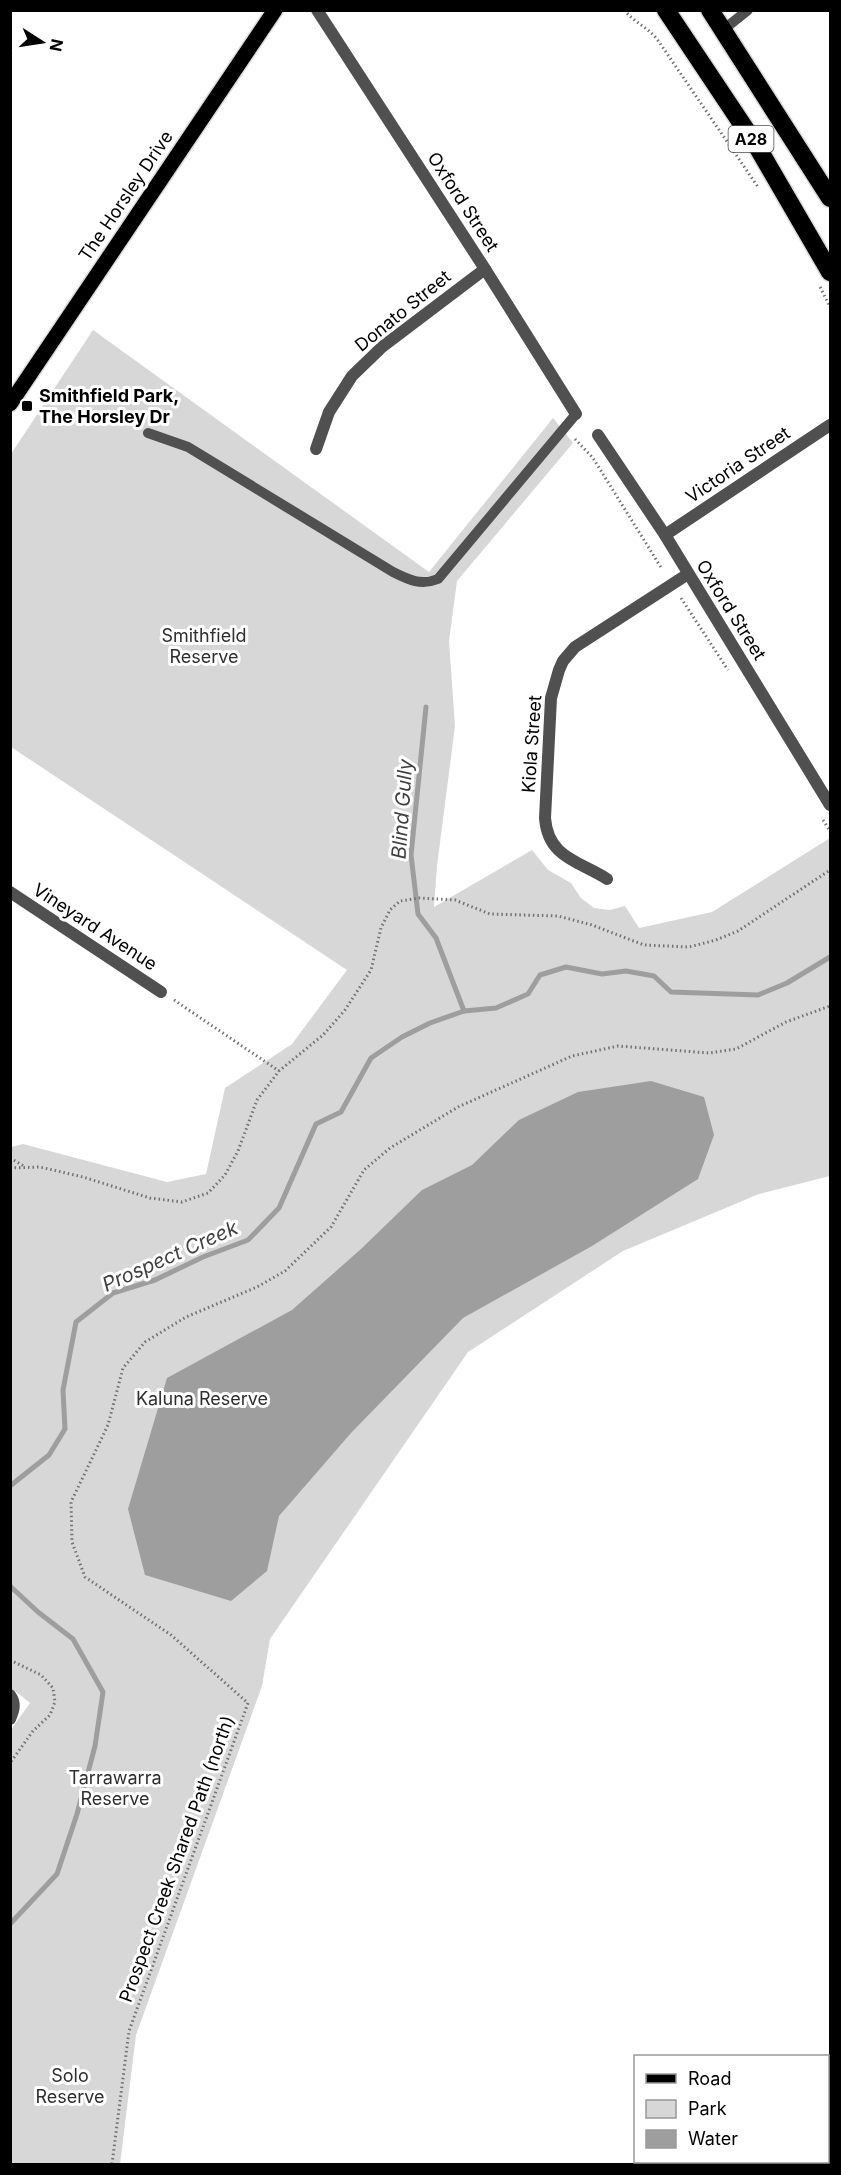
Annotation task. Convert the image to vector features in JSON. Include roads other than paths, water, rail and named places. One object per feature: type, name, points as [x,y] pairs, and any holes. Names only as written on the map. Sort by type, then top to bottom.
[{"type":"highway","name":"A28","points":[[666,10],[758,148],[831,272]]},
{"type":"highway","name":"A28","points":[[710,10],[831,198]]},
{"type":"main road","name":"The Horsley Drive","points":[[10,404],[275,10]]},
{"type":"street","name":"Oxford Street","points":[[317,10],[576,414]]},
{"type":"street","name":"Donato Street","points":[[316,449],[328,412],[352,376],[382,347],[485,269]]},
{"type":"street","name":"Victoria Street","points":[[665,534],[831,424]]},
{"type":"street","name":"Oxford Street","points":[[598,435],[665,534],[831,805]]},
{"type":"street","name":"Kiola Street","points":[[607,879],[561,854],[548,835],[545,818],[553,688],[563,661],[574,647],[688,574]]},
{"type":"street","name":"Vineyard Avenue","points":[[10,892],[161,992]]},
{"type":"street","points":[[10,1719],[14,1710],[12,1698]]},
{"type":"lane","points":[[723,30],[748,10]]},
{"type":"lane","points":[[148,433],[189,447],[393,572],[409,580],[426,584],[438,579],[576,414]]},
{"type":"water","points":[[651,1081],[704,1097],[714,1135],[698,1179],[592,1246],[463,1318],[351,1433],[279,1516],[267,1571],[231,1601],[145,1575],[128,1509],[167,1378],[292,1310],[361,1249],[422,1190],[472,1165],[519,1120],[578,1092]]},
{"type":"waterway","name":"Blind Gully","points":[[426,707],[411,855],[418,914],[436,938],[464,1011]]},
{"type":"waterway","name":"Prospect Creek","points":[[10,1486],[49,1455],[65,1429],[63,1390],[76,1322],[113,1293],[155,1280],[203,1257],[248,1240],[279,1208],[316,1124],[341,1112],[371,1058],[402,1037],[430,1023],[464,1011],[496,1008],[528,994],[540,975],[566,967],[602,974],[626,971],[654,976],[671,992],[758,995],[787,983],[830,957]]},
{"type":"waterway","name":"Prospect Creek","points":[[10,1586],[38,1612],[73,1639],[103,1692],[95,1746],[77,1814],[57,1874],[10,1924]]},
{"type":"place","name":"Smithfield Park, The Horsley Dr","points":[[27,406]]},
{"type":"park label","name":"Smithfield Reserve","points":[[204,646]]},
{"type":"park label","name":"Kaluna Reserve","points":[[202,1399]]},
{"type":"park label","name":"Tarrawarra Reserve","points":[[115,1788]]},
{"type":"park label","name":"Solo Reserve","points":[[70,2086]]}]
